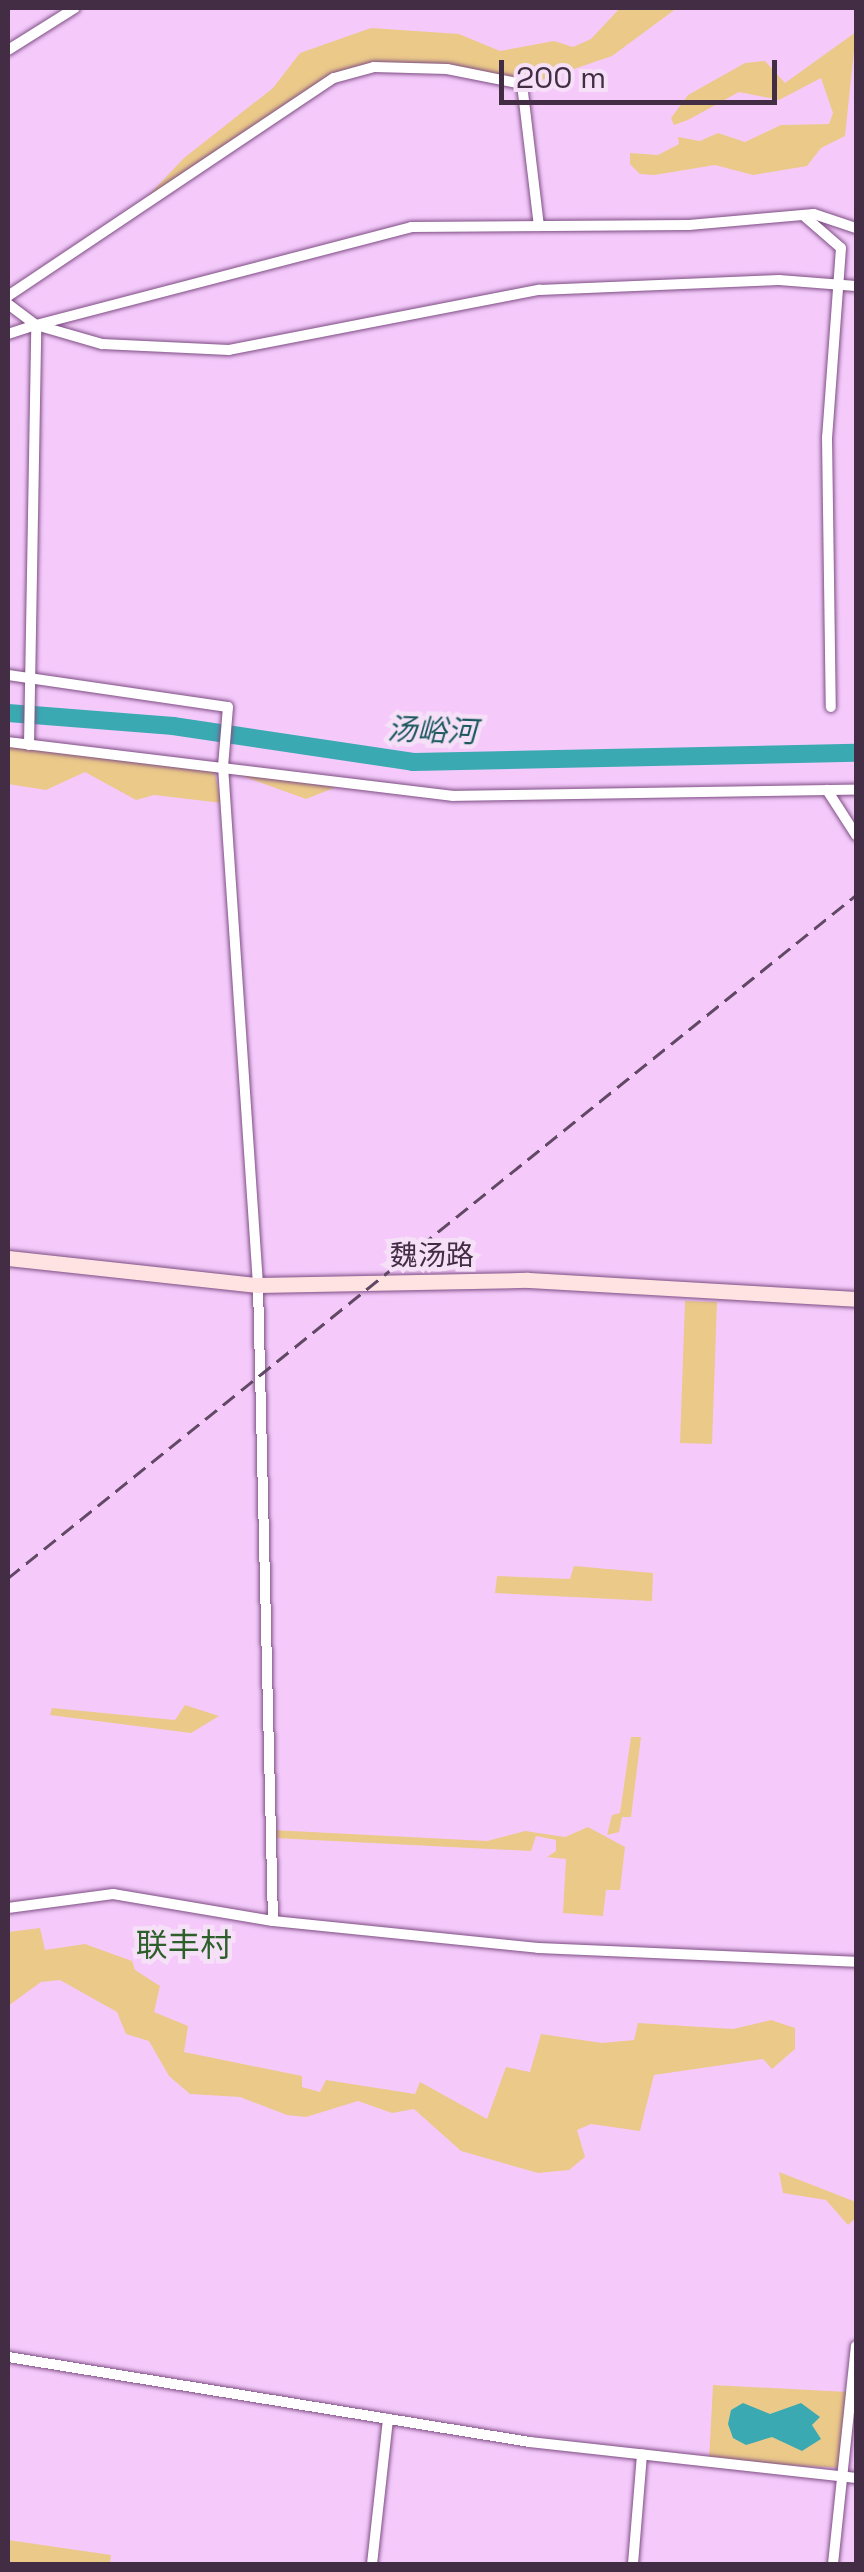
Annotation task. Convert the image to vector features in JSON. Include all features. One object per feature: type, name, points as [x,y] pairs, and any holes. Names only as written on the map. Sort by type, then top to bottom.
[{"type":"street","points":[[8,50],[75,8]]},
{"type":"street","points":[[8,296],[334,78],[374,67],[448,69],[522,84],[539,226]]},
{"type":"street","points":[[803,215],[841,248],[835,282],[827,437],[831,707]]},
{"type":"street","points":[[8,334],[410,227],[803,215],[856,228]]},
{"type":"street","points":[[8,304],[36,326],[102,344],[229,350],[410,320],[539,290],[835,282],[856,286]]},
{"type":"street","points":[[29,745],[34,680],[29,657],[36,326]]},
{"type":"street","points":[[8,675],[228,707],[223,761],[258,1285],[273,1921]]},
{"type":"street","points":[[8,742],[223,761],[453,796],[856,790]]},
{"type":"street","points":[[827,790],[856,836]]},
{"type":"street","name":"魏汤路","points":[[8,1258],[258,1285],[528,1280],[856,1298]]},
{"type":"street","points":[[8,1908],[112,1894],[273,1921],[538,1948],[856,1962]]},
{"type":"street","points":[[833,2564],[856,2346]]},
{"type":"street","points":[[8,2357],[388,2418],[642,2454],[856,2478]]},
{"type":"street","points":[[372,2564],[388,2418]]},
{"type":"street","points":[[632,2564],[642,2454]]},
{"type":"shaded area","points":[[620,8],[677,8],[612,56],[527,85],[421,63],[357,68],[144,200],[184,158],[273,88],[300,53],[371,28],[459,34],[500,51],[554,41],[573,47],[591,39]]},
{"type":"shaded area","points":[[856,32],[845,136],[821,148],[807,166],[753,175],[715,165],[654,175],[640,174],[630,164],[630,153],[658,155],[679,144],[678,137],[700,141],[718,133],[745,142],[781,125],[829,124],[833,113],[821,78],[779,100],[739,92],[688,120],[674,125],[671,118],[688,95],[745,63],[765,61],[785,83]]},
{"type":"shaded area","points":[[8,745],[214,771],[222,803],[154,795],[136,800],[85,772],[46,790],[8,784]]},
{"type":"shaded area","points":[[237,774],[336,787],[339,786],[306,799]]},
{"type":"shaded area","points":[[685,1301],[717,1302],[712,1444],[680,1443]]},
{"type":"shaded area","points":[[574,1566],[653,1573],[652,1601],[495,1593],[497,1576],[570,1579]]},
{"type":"shaded area","points":[[185,1705],[219,1716],[191,1733],[50,1715],[52,1708],[175,1720]]},
{"type":"shaded area","points":[[631,1737],[641,1737],[631,1817],[622,1817],[619,1832],[607,1835],[612,1815],[620,1813]]},
{"type":"shaded area","points":[[588,1827],[625,1847],[620,1890],[606,1890],[603,1916],[563,1913],[566,1859],[547,1857],[556,1851],[556,1840],[536,1836],[531,1851],[274,1838],[272,1830],[487,1841],[525,1831],[565,1837]]},
{"type":"shaded area","points":[[40,1928],[45,1950],[85,1944],[132,1961],[135,1970],[160,1986],[154,2012],[188,2026],[184,2052],[302,2076],[302,2087],[320,2092],[326,2080],[415,2094],[420,2082],[487,2119],[506,2067],[530,2072],[541,2034],[602,2043],[634,2040],[638,2023],[733,2029],[771,2020],[795,2028],[795,2049],[772,2069],[763,2059],[654,2075],[640,2131],[591,2124],[577,2130],[585,2157],[569,2170],[538,2173],[461,2151],[414,2109],[392,2113],[358,2101],[306,2117],[287,2115],[240,2097],[190,2094],[169,2076],[149,2041],[126,2034],[117,2012],[60,1980],[41,1982],[8,2006],[8,1932]]},
{"type":"shaded area","points":[[779,2172],[856,2202],[856,2218],[848,2225],[826,2200],[783,2193]]},
{"type":"shaded area","points":[[713,2385],[848,2392],[844,2468],[709,2461]]},
{"type":"shaded area","points":[[743,2403],[770,2414],[801,2403],[820,2417],[812,2425],[821,2439],[802,2451],[772,2437],[746,2445],[733,2438],[728,2424],[731,2410]]},
{"type":"shaded area","points":[[8,2540],[111,2555],[110,2564],[8,2564]]},
{"type":"waterway","name":"汤峪河","points":[[8,713],[173,726],[413,762],[856,753]]},
{"type":"railway","points":[[8,1578],[856,895]]},
{"type":"district","name":"联丰村","points":[[184,1945]]}]
